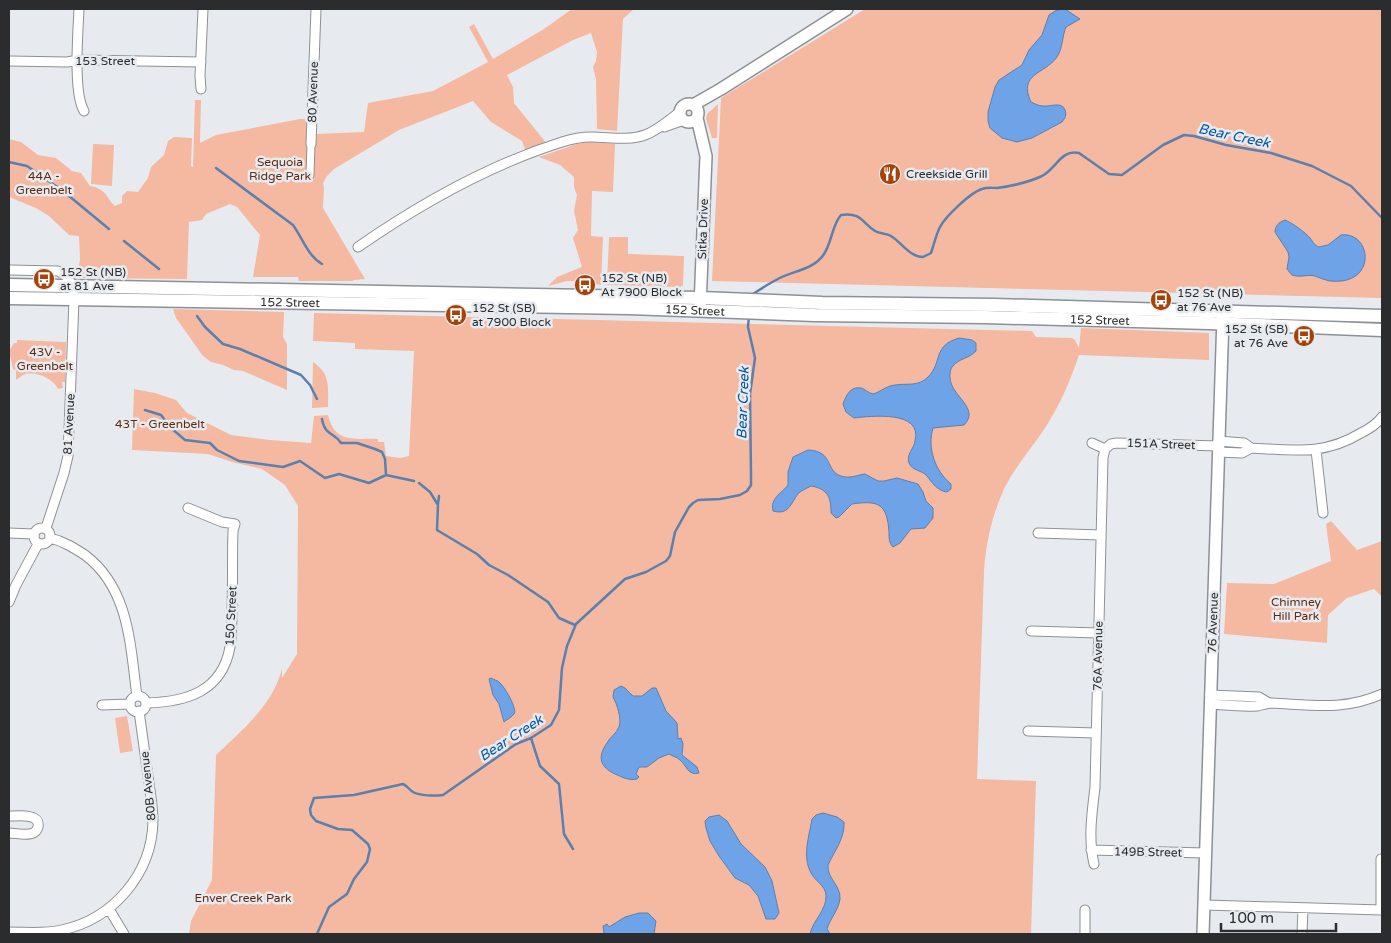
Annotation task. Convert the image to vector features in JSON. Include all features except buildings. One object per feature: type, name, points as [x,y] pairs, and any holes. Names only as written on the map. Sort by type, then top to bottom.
[{"type":"main road","name":"152 Street","points":[[9,285],[74,292],[736,306],[764,301],[1222,318],[1382,330]]},
{"type":"main road","name":"152 Street","points":[[9,298],[74,292]]},
{"type":"main road","name":"152 Street","points":[[736,306],[759,313],[862,316],[1222,318],[1382,316]]},
{"type":"street","points":[[80,9],[78,94],[84,111]]},
{"type":"street","points":[[201,89],[203,9]]},
{"type":"street","name":"80 Avenue","points":[[310,175],[316,9]]},
{"type":"street","points":[[358,246],[400,218],[437,197],[526,156],[574,139],[589,137],[638,137],[691,115],[721,89],[847,9]]},
{"type":"street","name":"153 Street","points":[[9,61],[201,62]]},
{"type":"street","name":"Sitka Drive","points":[[691,115],[705,148],[706,156],[700,305]]},
{"type":"street","points":[[9,270],[58,271],[64,274],[74,292]]},
{"type":"street","name":"81 Avenue","points":[[46,528],[68,456],[74,292]]},
{"type":"street","name":"76 Avenue","points":[[1203,934],[1222,318]]},
{"type":"street","name":"151A Street","points":[[1105,449],[1110,444],[1117,443],[1218,447],[1242,453],[1251,448],[1316,450],[1344,442],[1381,421]]},
{"type":"street","points":[[1092,443],[1105,449]]},
{"type":"street","name":"76A Avenue","points":[[1094,864],[1091,850],[1103,458],[1105,449]]},
{"type":"street","points":[[1316,450],[1323,513]]},
{"type":"street","name":"150 Street","points":[[146,703],[177,701],[200,692],[217,676],[229,650],[235,524],[222,522],[188,508]]},
{"type":"street","points":[[9,533],[34,534],[39,529],[46,528],[50,532],[50,538],[46,544],[38,544]]},
{"type":"street","points":[[1038,533],[1101,535]]},
{"type":"street","points":[[34,534],[34,539],[38,544]]},
{"type":"street","points":[[50,538],[66,544],[91,560],[103,572],[115,590],[126,621],[134,700],[133,710],[139,712],[143,710],[146,703],[143,698],[134,700],[102,705]]},
{"type":"street","points":[[9,602],[38,544]]},
{"type":"street","points":[[1031,631],[1099,632]]},
{"type":"street","points":[[1210,700],[1258,706],[1269,703],[1321,707],[1358,703],[1382,694]]},
{"type":"street","name":"80B Avenue","points":[[9,932],[43,933],[62,930],[84,923],[109,909],[128,890],[139,874],[148,854],[152,832],[153,809],[139,712]]},
{"type":"street","points":[[1028,731],[1096,733]]},
{"type":"street","points":[[9,816],[32,817],[37,820],[38,825],[37,830],[32,834],[9,833]]},
{"type":"street","name":"149B Street","points":[[1091,850],[1205,853]]},
{"type":"street","points":[[1204,906],[1382,910],[1381,859]]},
{"type":"street","points":[[1302,934],[1303,908]]},
{"type":"street","points":[[109,909],[124,934]]},
{"type":"street","points":[[1085,910],[1085,934]]},
{"type":"green space","points":[[572,9],[634,9],[623,19],[617,131],[597,129],[596,79],[593,67],[597,52],[591,33],[573,40],[507,75],[513,87],[514,103],[547,144],[526,152],[522,141],[491,122],[473,101],[399,130],[334,169],[323,183],[323,208],[365,279],[352,281],[299,281],[298,277],[253,277],[260,235],[237,207],[230,204],[206,214],[202,220],[189,222],[187,279],[77,278],[80,259],[79,236],[69,235],[49,216],[36,208],[9,197],[9,139],[21,142],[38,155],[56,158],[72,171],[81,173],[90,186],[103,191],[115,206],[122,203],[122,196],[127,191],[138,192],[148,178],[151,167],[164,155],[168,141],[174,137],[192,138],[191,166],[193,167],[195,100],[201,100],[200,143],[216,135],[300,119],[316,119],[316,134],[364,132],[368,103],[433,91],[488,62],[469,27],[474,24],[493,59],[544,29]]},
{"type":"green space","points":[[865,9],[1382,9],[1382,298],[712,281],[721,98]]},
{"type":"green space","points":[[718,104],[717,138],[712,138],[706,119],[707,114]]},
{"type":"green space","points":[[590,142],[615,144],[613,192],[592,191],[591,236],[603,237],[601,285],[588,281],[567,281],[548,286],[557,277],[582,267],[573,238],[578,230],[574,211],[577,195],[574,187],[574,177],[560,165],[539,157],[577,144]]},
{"type":"green space","points":[[93,144],[114,145],[112,186],[91,184]]},
{"type":"green space","points":[[609,237],[628,237],[628,254],[684,256],[683,285],[680,287],[607,285]]},
{"type":"green space","points":[[173,309],[284,312],[283,337],[287,344],[287,390],[243,371],[211,362],[203,356],[176,318]]},
{"type":"green space","points":[[314,313],[1032,331],[1036,337],[1072,338],[1079,348],[1081,328],[1209,333],[1209,360],[1079,355],[1055,411],[1008,481],[993,519],[986,550],[984,571],[977,779],[1036,781],[1031,934],[189,934],[191,921],[212,880],[216,755],[264,706],[282,669],[282,678],[297,654],[298,506],[285,485],[262,469],[208,454],[132,450],[134,389],[176,400],[187,413],[231,435],[311,443],[314,416],[328,415],[335,431],[341,435],[353,439],[378,439],[378,442],[384,442],[386,456],[400,458],[409,456],[414,351],[355,349],[355,343],[313,341]]},
{"type":"green space","name":"43V - Greenbelt","points":[[17,340],[66,342],[65,382],[62,382],[63,388],[58,389],[48,378],[38,374],[23,375],[16,380],[16,370],[13,369],[9,351],[14,343],[17,343]]},
{"type":"green space","points":[[313,362],[326,376],[328,407],[312,408]]},
{"type":"green space","name":"Chimney Hill Park","points":[[1331,521],[1357,550],[1382,541],[1382,597],[1374,589],[1347,598],[1328,615],[1327,643],[1224,634],[1227,583],[1274,584],[1331,561],[1326,524]]},
{"type":"green space","points":[[127,716],[133,751],[120,753],[115,718]]},
{"type":"water","points":[[1065,9],[1080,19],[1066,27],[1057,57],[1052,63],[1034,75],[1028,85],[1028,92],[1031,102],[1037,105],[1063,107],[1066,112],[1065,118],[1062,122],[1032,138],[1017,142],[1002,138],[990,128],[988,121],[988,112],[995,87],[999,80],[1022,65],[1029,50],[1042,35],[1049,15],[1057,10]]},
{"type":"water","points":[[1285,220],[1302,231],[1319,247],[1328,245],[1341,235],[1351,236],[1359,241],[1364,249],[1363,268],[1356,275],[1346,280],[1330,281],[1315,276],[1292,275],[1287,269],[1288,252],[1275,232],[1278,225]]},
{"type":"water","points":[[959,338],[972,340],[976,343],[976,351],[955,363],[950,373],[951,384],[967,407],[968,419],[964,425],[933,428],[931,436],[934,459],[945,479],[951,484],[951,489],[947,492],[933,484],[925,474],[910,466],[909,454],[915,441],[915,431],[911,424],[894,417],[872,416],[854,418],[846,412],[843,404],[851,390],[857,388],[873,394],[899,384],[916,383],[924,380],[933,371],[941,350],[945,345]]},
{"type":"water","points":[[808,450],[816,451],[826,457],[833,470],[844,477],[865,474],[878,481],[897,478],[918,484],[926,501],[933,508],[933,518],[925,528],[911,529],[900,543],[893,547],[884,510],[875,504],[852,504],[836,518],[831,513],[829,498],[825,492],[811,486],[800,492],[784,511],[773,511],[772,507],[775,499],[788,485],[788,472],[793,457]]},
{"type":"water","points":[[491,678],[501,684],[514,707],[514,714],[504,722],[499,704],[493,695],[489,679]]},
{"type":"water","points":[[621,686],[633,696],[642,696],[652,688],[656,688],[666,711],[677,723],[678,739],[681,738],[683,744],[682,755],[697,767],[699,773],[690,772],[679,759],[669,754],[659,758],[647,767],[639,767],[636,774],[639,777],[637,779],[615,774],[603,765],[601,757],[604,748],[620,724],[613,697],[614,690]]},
{"type":"water","points":[[823,813],[837,817],[844,822],[841,839],[828,865],[828,870],[840,894],[840,899],[827,929],[830,934],[810,934],[822,910],[826,895],[824,888],[808,867],[807,846],[812,819],[816,815]]},
{"type":"water","points":[[719,815],[727,821],[741,844],[765,867],[772,881],[779,913],[775,919],[766,919],[758,896],[749,885],[735,878],[710,841],[705,821],[709,817]]},
{"type":"water","points":[[639,913],[648,913],[656,921],[654,934],[601,934],[604,933],[603,926],[607,924],[609,927],[625,917]]},
{"type":"waterway","name":"Bear Creek","points":[[752,296],[782,277],[808,267],[820,259],[827,249],[841,215],[848,214],[858,217],[875,231],[891,236],[914,255],[923,257],[931,253],[939,230],[947,217],[977,191],[986,188],[1014,185],[1037,178],[1047,173],[1063,157],[1073,153],[1079,153],[1109,174],[1122,175],[1163,145],[1184,135],[1271,153],[1312,166],[1351,186],[1382,218]]},
{"type":"waterway","points":[[9,162],[27,166],[63,191],[109,229]]},
{"type":"waterway","points":[[216,168],[293,225],[309,252],[322,264]]},
{"type":"waterway","points":[[124,241],[159,269]]},
{"type":"waterway","points":[[197,316],[205,327],[223,344],[240,349],[301,375],[310,385],[317,399]]},
{"type":"waterway","name":"Bear Creek","points":[[317,934],[329,907],[347,894],[354,879],[367,862],[370,849],[368,844],[352,830],[338,829],[316,821],[311,815],[310,809],[314,798],[354,795],[403,784],[413,792],[420,794],[443,795],[516,744],[531,738],[551,725],[559,710],[562,668],[567,646],[576,624],[625,579],[646,572],[666,561],[670,556],[675,532],[693,503],[698,500],[720,499],[740,495],[747,491],[751,485],[750,394],[755,358],[748,327],[749,316]]},
{"type":"waterway","points":[[145,410],[161,415],[171,428],[185,440],[210,443],[217,450],[239,461],[283,467],[300,461],[325,478],[339,474],[369,483],[386,475]]},
{"type":"waterway","points":[[322,419],[327,431],[341,443],[357,443],[382,452],[385,459],[386,475],[414,481]]},
{"type":"waterway","points":[[419,483],[430,492],[438,505],[437,530],[477,554],[489,565],[508,575],[548,602],[559,618],[575,625]]},
{"type":"waterway","points":[[438,504],[439,496]]},
{"type":"waterway","points":[[531,738],[540,766],[559,784],[564,834],[573,849]]},
{"type":"place","name":"Creekside Grill","points":[[890,174]]},
{"type":"place","name":"152 St (NB) at 81 Ave","points":[[44,279]]},
{"type":"place","name":"152 St (NB) At 7900 Block","points":[[585,285]]},
{"type":"place","name":"152 St (NB) at 76 Ave","points":[[1161,300]]},
{"type":"place","name":"152 St (SB) at 7900 Block","points":[[456,315]]},
{"type":"place","name":"152 St (SB) at 76 Ave","points":[[1304,336]]},
{"type":"park label","name":"Sequoia Ridge Park","points":[[280,169]]},
{"type":"park label","name":"44A - Greenbelt","points":[[44,183]]},
{"type":"park label","name":"43T - Greenbelt","points":[[160,424]]},
{"type":"park label","name":"Enver Creek Park","points":[[243,898]]}]
